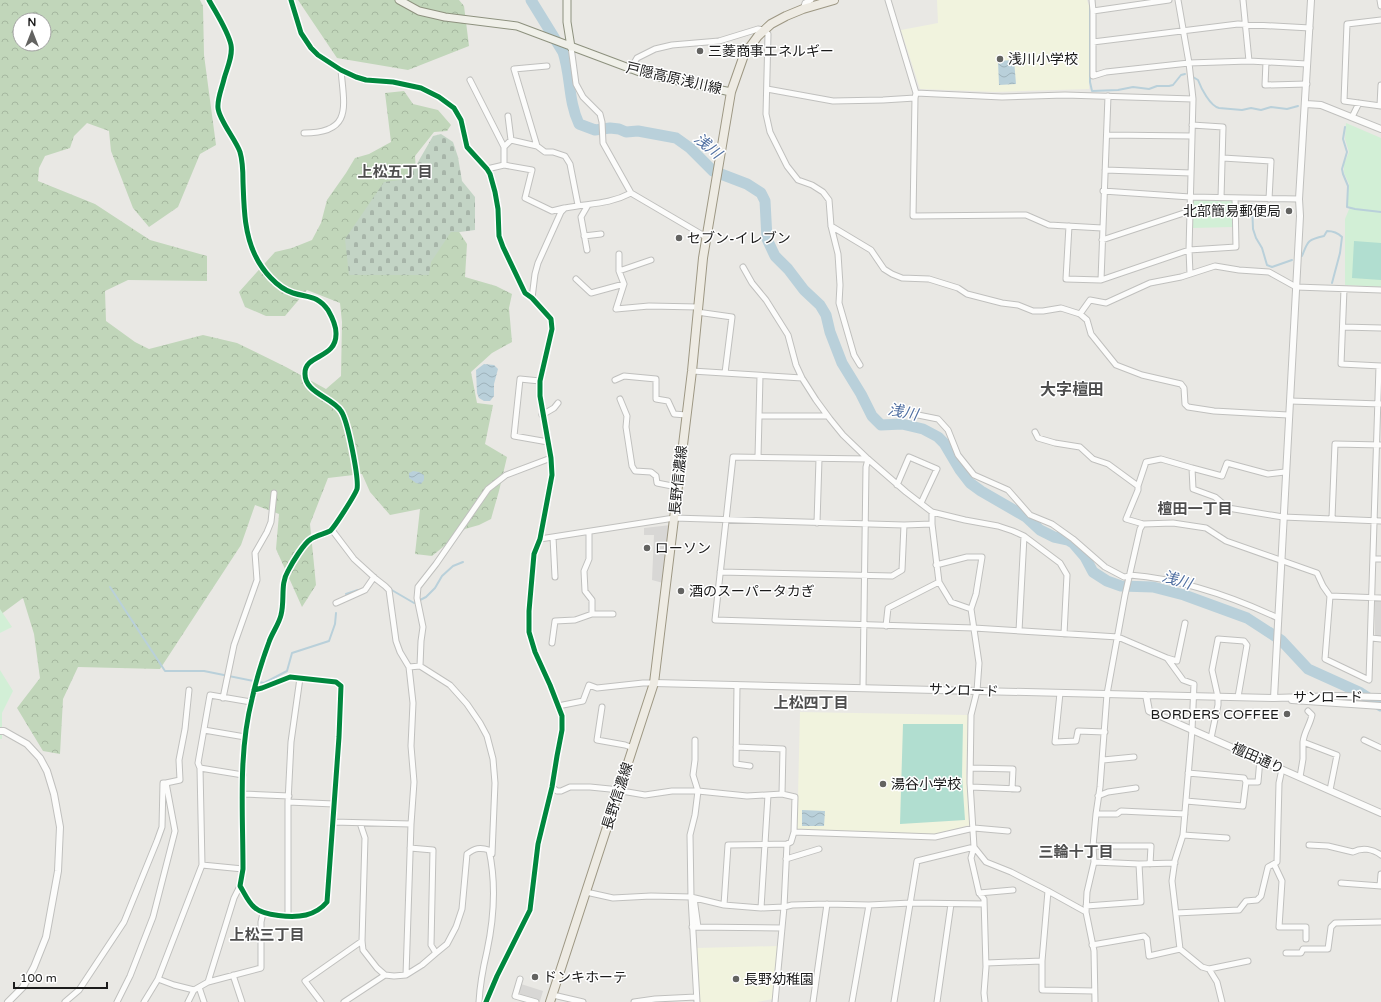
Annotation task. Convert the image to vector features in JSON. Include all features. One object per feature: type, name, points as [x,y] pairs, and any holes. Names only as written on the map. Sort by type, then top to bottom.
[{"type":"main road","name":"戸隠高原浅川線","points":[[399,0],[419,11],[446,18],[517,26],[630,70],[731,92]]},
{"type":"main road","points":[[567,0],[569,46]]},
{"type":"main road","name":"長野信濃線","points":[[551,999],[654,683],[692,371],[706,237],[731,92],[744,55],[750,45],[764,30],[771,24],[786,16],[803,9],[834,0]]},
{"type":"street","points":[[208,982],[234,898],[240,886],[243,869],[243,759],[251,702],[270,640],[281,615],[284,580],[288,570],[309,539],[332,530],[357,489],[349,430],[341,411],[330,400],[310,387],[305,378],[305,369],[310,362],[330,351],[336,341],[336,327],[329,312],[321,302],[314,298],[292,293],[283,288],[269,276],[255,256],[247,233],[244,209],[243,162],[240,151],[218,110],[219,100],[231,55],[231,46],[228,36],[209,0]]},
{"type":"street","points":[[291,0],[301,33],[311,48],[318,55],[341,70],[356,77],[366,80],[393,82],[421,88],[439,97],[454,108],[459,115],[467,147],[490,174],[498,209],[499,236],[520,284],[525,293],[532,298],[551,319],[552,325],[540,381],[540,396],[542,415],[551,458],[552,475],[540,539],[534,554],[529,611],[529,632],[535,652],[562,716],[562,730],[552,787],[538,844],[530,910],[497,976],[486,1002]]},
{"type":"street","points":[[803,9],[805,3],[811,0]]},
{"type":"street","points":[[888,0],[915,95],[913,216],[1026,215],[1050,225],[1102,228]]},
{"type":"street","points":[[1092,0],[1093,76],[1106,72],[1189,63],[1249,61],[1307,64]]},
{"type":"street","points":[[1093,11],[1170,0]]},
{"type":"street","points":[[1178,0],[1189,63],[1193,99],[1189,250],[1190,274]]},
{"type":"street","points":[[1243,0],[1249,61]]},
{"type":"street","points":[[1274,698],[1296,287],[1299,199],[1306,104],[1311,0]]},
{"type":"street","points":[[1380,0],[1381,6]]},
{"type":"street","points":[[1381,20],[1347,24],[1344,101],[1381,106],[1381,85]]},
{"type":"street","points":[[1093,42],[1238,24],[1310,28]]},
{"type":"street","points":[[630,70],[637,58],[655,49],[672,44],[719,41],[758,29],[764,30],[768,34],[766,114],[770,132],[787,166],[798,180],[812,185],[823,192],[829,200],[831,226],[838,254],[840,285],[839,303],[854,355],[860,365]]},
{"type":"street","points":[[569,46],[576,84],[583,98],[600,114],[603,142],[631,193],[706,237]]},
{"type":"street","points":[[1266,62],[1265,85],[1307,84]]},
{"type":"street","points":[[537,146],[514,69],[547,66]]},
{"type":"street","points":[[304,133],[318,133],[327,130],[335,126],[341,119],[344,111],[341,70]]},
{"type":"street","points":[[470,80],[504,147],[504,165]]},
{"type":"street","points":[[767,89],[833,101],[884,100],[915,95],[1002,97],[1065,95],[1193,99]]},
{"type":"street","points":[[1101,280],[1103,192],[1108,96]]},
{"type":"street","points":[[1352,117],[1359,103]]},
{"type":"street","points":[[1306,104],[1321,105],[1381,129]]},
{"type":"street","points":[[508,116],[509,137],[511,140]]},
{"type":"street","points":[[1192,126],[1223,127],[1221,198]]},
{"type":"street","points":[[1107,135],[1192,136]]},
{"type":"street","points":[[511,140],[537,146],[546,152],[553,152],[565,156],[570,164],[578,205]]},
{"type":"street","points":[[504,147],[511,140]]},
{"type":"street","points":[[1223,158],[1271,161],[1269,199]]},
{"type":"street","points":[[487,169],[504,165],[532,170],[525,198],[552,211],[578,205],[608,202],[620,199],[631,193]]},
{"type":"street","points":[[1105,170],[1191,173]]},
{"type":"street","points":[[1103,192],[1190,197],[1299,199]]},
{"type":"street","points":[[1069,226],[1066,279],[1101,280],[1189,250],[1236,247],[1235,198]]},
{"type":"street","points":[[587,250],[581,217],[588,205]]},
{"type":"street","points":[[532,298],[538,263],[561,212],[565,208]]},
{"type":"street","points":[[1102,240],[1190,211]]},
{"type":"street","points":[[831,226],[871,250],[884,269],[902,278],[929,279],[958,288],[967,294],[1002,303],[1018,305],[1033,311],[1061,308],[1080,314],[1087,320],[1091,334],[1116,365],[1142,375],[1181,384],[1184,388],[1185,404],[1188,408],[1288,415]]},
{"type":"street","points":[[584,236],[601,234]]},
{"type":"street","points":[[619,254],[620,271],[624,284],[616,309],[649,306],[698,310],[732,317],[725,373]]},
{"type":"street","points":[[620,271],[651,260]]},
{"type":"street","points":[[1080,314],[1090,300],[1106,303],[1150,283],[1190,274],[1215,266],[1239,270],[1269,272],[1296,287],[1381,290]]},
{"type":"street","points":[[743,267],[752,283],[766,300],[788,335],[796,365],[802,378],[827,416],[843,435],[868,459],[897,485],[932,512],[998,526],[1024,536],[1060,563],[1067,575],[1064,634]]},
{"type":"street","points":[[576,279],[591,293],[624,284]]},
{"type":"street","points":[[1286,472],[1268,474],[1227,463],[1222,476],[1161,459],[1146,462],[1138,490],[1126,519],[1143,524],[1173,523],[1206,528],[1226,541],[1317,573],[1330,596],[1325,659],[1369,680],[1373,520],[1378,482],[1380,366],[1340,364],[1344,289]]},
{"type":"street","points":[[1343,327],[1381,328]]},
{"type":"street","points":[[692,371],[802,378]]},
{"type":"street","points":[[615,380],[624,376],[656,379],[656,399],[668,401],[674,414],[686,415]]},
{"type":"street","points":[[758,457],[760,376]]},
{"type":"street","points":[[540,381],[520,379],[514,436],[548,442]]},
{"type":"street","points":[[620,399],[627,416],[626,427],[632,466],[635,471],[651,472],[656,476],[657,483],[677,487]]},
{"type":"street","points":[[1290,401],[1379,404]]},
{"type":"street","points":[[542,415],[554,408],[558,403]]},
{"type":"street","points":[[913,414],[938,418],[948,430],[958,455],[974,475],[1008,490],[1030,515],[1052,524],[1074,539],[1105,567],[1124,577],[1153,576],[1193,586],[1256,608],[1278,620]]},
{"type":"street","points":[[759,416],[827,416]]},
{"type":"street","points":[[1035,432],[1038,438],[1055,443],[1080,447],[1093,459],[1108,464],[1138,486]]},
{"type":"street","points":[[1332,518],[1336,444],[1379,444]]},
{"type":"street","points":[[868,459],[733,457],[715,620],[974,628],[1118,637],[1177,661],[1185,624]]},
{"type":"street","points":[[897,485],[909,457],[937,469],[921,503]]},
{"type":"street","points":[[420,666],[423,627],[418,598],[418,587],[488,490],[506,475],[551,458]]},
{"type":"street","points":[[817,523],[819,459]]},
{"type":"street","points":[[863,688],[866,467],[868,459]]},
{"type":"street","points":[[1192,468],[1193,489],[1214,497],[1228,508],[1283,517],[1381,521]]},
{"type":"street","points":[[223,698],[234,645],[257,580],[254,553],[267,532],[271,522],[274,493]]},
{"type":"street","points":[[932,512],[936,565],[939,582],[950,602],[971,609]]},
{"type":"street","points":[[540,539],[674,518],[727,521],[904,525],[932,524]]},
{"type":"street","points":[[1095,1002],[1094,951],[1086,912],[1087,892],[1094,862],[1096,814],[1103,760],[1107,694],[1124,595],[1140,529],[1143,524]]},
{"type":"street","points":[[720,572],[892,576],[902,570],[904,525]]},
{"type":"street","points":[[332,530],[354,559],[388,590],[396,641],[400,652],[409,667],[413,703],[411,746],[414,782],[410,848],[406,975]]},
{"type":"street","points":[[589,532],[589,559],[584,571],[585,591],[592,600],[592,614]]},
{"type":"street","points":[[1019,631],[1024,536]]},
{"type":"street","points":[[553,538],[555,577]]},
{"type":"street","points":[[936,565],[967,557],[982,557],[976,594],[971,609],[979,663],[977,691],[971,715],[971,787],[974,828],[974,847],[971,858],[980,893],[984,899],[986,963],[984,993],[986,1002]]},
{"type":"street","points":[[1373,559],[1381,559]]},
{"type":"street","points":[[336,603],[365,590],[374,577]]},
{"type":"street","points":[[886,626],[888,608],[939,582]]},
{"type":"street","points":[[1330,596],[1381,598]]},
{"type":"street","points":[[552,643],[555,621],[575,620],[592,614],[613,614]]},
{"type":"street","points":[[1371,638],[1381,639]]},
{"type":"street","points":[[1211,738],[1218,705],[1218,697],[1212,670],[1218,639],[1244,640],[1247,645],[1238,697]]},
{"type":"street","points":[[1167,658],[1183,680],[1194,684],[1192,730],[1183,835],[1175,863],[1172,881],[1180,949],[1202,967],[1209,969],[1248,961]]},
{"type":"street","points":[[409,667],[420,666],[450,684],[467,704],[487,736],[493,759],[495,783],[491,859]]},
{"type":"street","points":[[240,886],[253,907],[263,913],[306,915],[323,908],[327,902],[339,737],[340,686],[336,682],[290,677],[254,690]]},
{"type":"street","points":[[288,915],[288,799],[291,742],[300,678]]},
{"type":"street","points":[[558,706],[583,701],[589,685],[597,688],[628,684],[654,683]]},
{"type":"street","name":"サンロード","points":[[654,683],[1146,696],[1274,698],[1338,696],[1381,697]]},
{"type":"street","points":[[736,685],[736,764],[750,766]]},
{"type":"street","points":[[65,1002],[79,990],[124,922],[162,827],[163,783],[180,780],[179,760],[185,729],[189,690]]},
{"type":"street","points":[[1060,693],[1055,742],[1076,741],[1078,731],[1105,732]]},
{"type":"street","points":[[144,1002],[158,979],[202,865],[200,768],[198,763],[210,695],[251,702]]},
{"type":"street","name":"檀田通り","points":[[1146,696],[1149,711],[1381,813]]},
{"type":"street","name":"サンロード","points":[[1274,698],[1357,706],[1381,706]]},
{"type":"street","points":[[602,706],[597,740],[633,748]]},
{"type":"street","points":[[1300,777],[1303,759],[1304,733],[1310,724],[1312,715],[1308,711]]},
{"type":"street","points":[[204,730],[246,737]]},
{"type":"street","points":[[0,731],[4,731],[26,744],[40,758],[47,772],[54,794],[60,826],[58,871],[46,937],[34,967],[23,988],[8,1002]]},
{"type":"street","points":[[634,1002],[654,999],[696,1000],[695,927],[692,898],[690,835],[695,815],[698,791],[693,775],[695,740]]},
{"type":"street","points":[[1364,740],[1381,748]]},
{"type":"street","points":[[1303,742],[1337,755],[1330,790]]},
{"type":"street","points":[[736,747],[783,749],[782,794]]},
{"type":"street","points":[[1103,760],[1134,757]]},
{"type":"street","points":[[1246,782],[1258,782],[1260,759]]},
{"type":"street","points":[[200,768],[243,775]]},
{"type":"street","points":[[971,768],[1013,769],[1015,789],[971,787]]},
{"type":"street","points":[[1176,913],[1239,910],[1246,901],[1259,899],[1268,867],[1278,862],[1279,783],[1282,769]]},
{"type":"street","points":[[1186,801],[1243,806],[1246,782],[1244,778],[1188,773]]},
{"type":"street","points":[[117,1002],[130,976],[153,917],[175,831],[166,783]]},
{"type":"street","points":[[552,787],[557,791],[561,791],[570,786],[619,790],[645,795],[672,791],[698,791],[747,796],[782,794],[795,797],[794,832],[791,842],[787,844],[728,845],[724,905]]},
{"type":"street","points":[[1098,796],[1108,792],[1136,788]]},
{"type":"street","points":[[243,794],[334,804]]},
{"type":"street","points":[[761,908],[768,795]]},
{"type":"street","points":[[1096,814],[1117,814],[1121,811],[1185,814]]},
{"type":"street","points":[[333,822],[411,824]]},
{"type":"street","points":[[360,823],[365,838],[363,950],[377,968],[385,975],[406,975],[422,965],[447,944],[456,927],[462,909],[467,854],[475,848],[489,850],[494,887],[487,950],[481,974],[479,1002]]},
{"type":"street","points":[[794,832],[935,837],[974,828],[1008,831]]},
{"type":"street","points":[[1183,835],[1227,838]]},
{"type":"street","points":[[776,1002],[784,907],[787,844]]},
{"type":"street","points":[[1309,845],[1328,846],[1353,852],[1358,850],[1374,850],[1381,855]]},
{"type":"street","points":[[1094,846],[1151,846],[1150,864]]},
{"type":"street","points":[[974,847],[986,862],[1011,872],[1086,912]]},
{"type":"street","points":[[894,1002],[917,861],[974,847]]},
{"type":"street","points":[[410,848],[433,850],[431,945],[436,953]]},
{"type":"street","points":[[786,859],[819,849]]},
{"type":"street","points":[[1094,862],[1139,864],[1175,863]]},
{"type":"street","points":[[1086,906],[1141,902],[1139,864]]},
{"type":"street","points":[[1274,864],[1282,880],[1279,927],[1306,927],[1306,939]]},
{"type":"street","points":[[202,865],[243,869]]},
{"type":"street","points":[[1341,883],[1380,886],[1381,874]]},
{"type":"street","points":[[980,893],[1013,890]]},
{"type":"street","points":[[1048,891],[1042,961],[1042,990],[1094,991]]},
{"type":"street","points":[[586,892],[613,898],[651,896],[692,898],[724,905],[761,908],[827,904],[984,904]]},
{"type":"street","points":[[813,1002],[827,904]]},
{"type":"street","points":[[938,1002],[951,904]]},
{"type":"street","points":[[852,1002],[869,905]]},
{"type":"street","points":[[188,1002],[196,988],[208,982],[260,968],[261,922],[263,913]]},
{"type":"street","points":[[1286,953],[1301,953],[1303,949],[1328,950],[1331,927],[1335,923],[1381,922]]},
{"type":"street","points":[[695,927],[782,928]]},
{"type":"street","points":[[1092,945],[1144,936],[1147,939],[1149,956],[1180,949]]},
{"type":"street","points":[[321,1002],[305,981],[362,941]]},
{"type":"street","points":[[986,963],[1042,961]]},
{"type":"street","points":[[1209,969],[1217,982],[1222,1002]]},
{"type":"street","points":[[233,975],[242,1002]]},
{"type":"street","points":[[344,1002],[385,975]]},
{"type":"street","points":[[158,979],[174,985],[196,988]]},
{"type":"street","points":[[520,979],[514,996],[536,1002]]},
{"type":"street","points":[[196,988],[204,1002]]},
{"type":"street","points":[[551,999],[583,1002]]},
{"type":"street","points":[[772,1002],[780,1002]]},
{"type":"shaded area","name":"浅川小学校","points":[[937,0],[1087,0],[1090,9],[1089,89],[995,92],[920,89],[901,30],[938,23]]},
{"type":"shaded area","points":[[1346,123],[1381,138],[1381,287],[1345,285],[1345,219],[1350,207],[1347,205],[1349,184],[1344,173],[1344,164],[1349,152],[1345,139]]},
{"type":"shaded area","points":[[1191,199],[1233,199],[1233,227],[1192,228]]},
{"type":"shaded area","points":[[1354,241],[1381,243],[1381,280],[1352,278]]},
{"type":"shaded area","points":[[671,525],[663,583],[652,580],[654,535],[644,535],[644,528]]},
{"type":"shaded area","points":[[1375,601],[1381,601],[1381,638],[1375,638]]},
{"type":"shaded area","points":[[0,609],[12,627],[0,633]]},
{"type":"shaded area","points":[[0,670],[13,691],[2,713],[2,739],[0,739]]},
{"type":"shaded area","name":"湯谷小学校","points":[[800,712],[968,715],[966,773],[970,825],[932,835],[798,830],[795,824],[798,796]]},
{"type":"shaded area","points":[[903,724],[963,724],[962,776],[965,820],[900,824]]},
{"type":"shaded area","name":"長野幼稚園","points":[[778,946],[773,999],[757,1002],[699,1002],[696,948]]},
{"type":"shaded area","points":[[521,984],[543,991],[540,1001],[521,995],[518,991]]},
{"type":"green space","points":[[0,0],[200,0],[203,6],[204,55],[216,145],[200,154],[178,207],[149,227],[133,208],[111,151],[109,131],[87,123],[74,136],[70,148],[45,156],[39,168],[38,181],[95,204],[150,240],[207,256],[207,281],[128,280],[105,291],[106,321],[135,342],[149,349],[203,335],[237,343],[326,389],[341,376],[342,322],[340,303],[307,290],[285,316],[266,316],[245,307],[239,292],[275,252],[292,248],[312,240],[321,223],[327,200],[355,158],[369,154],[391,142],[385,93],[404,91],[413,104],[438,110],[451,125],[447,131],[434,132],[415,156],[416,171],[435,195],[467,244],[465,277],[496,286],[512,294],[509,308],[512,342],[492,353],[471,372],[477,403],[493,405],[485,444],[507,457],[491,519],[479,525],[465,529],[432,556],[415,554],[420,509],[390,515],[370,492],[362,474],[328,478],[310,524],[316,585],[302,607],[276,549],[279,514],[255,505],[241,545],[160,669],[78,667],[63,699],[60,754],[43,751],[17,708],[40,678],[34,634],[23,598],[0,615]]},
{"type":"green space","points":[[298,0],[459,0],[464,6],[469,46],[408,70],[337,58]]},
{"type":"green space","points":[[441,134],[453,142],[458,157],[462,181],[475,197],[475,230],[451,232],[431,262],[429,275],[349,275],[345,239],[384,182],[400,180],[414,169],[433,136]]},
{"type":"water","points":[[1014,60],[1016,84],[999,85],[998,61]]},
{"type":"water","points":[[484,364],[494,365],[498,369],[494,384],[494,396],[490,401],[484,401],[479,398],[477,393],[476,370]]},
{"type":"water","points":[[413,471],[424,475],[424,480],[421,484],[416,483],[409,478],[409,473]]},
{"type":"water","points":[[802,810],[825,811],[824,826],[802,826]]},
{"type":"waterway","name":"浅川","points":[[531,0],[563,52],[566,61],[571,97],[575,115],[579,124],[595,130],[610,128],[619,129],[626,132],[638,131],[676,138],[690,148],[713,171],[747,184],[761,193],[765,201],[767,239],[775,256],[788,269],[804,290],[820,305],[826,315],[830,332],[842,363],[861,394],[872,416],[881,425],[902,424],[923,429],[938,437],[944,443],[960,470],[970,483],[1026,517],[1040,530],[1054,537],[1068,540],[1073,543],[1085,557],[1093,572],[1107,581],[1121,586],[1153,587],[1184,595],[1247,618],[1281,640],[1308,669],[1359,692],[1381,706]]},
{"type":"waterway","points":[[1090,3],[1090,82],[1092,91],[1118,90],[1133,87],[1149,89],[1157,86],[1169,86],[1173,85],[1181,75],[1185,74]]},
{"type":"waterway","points":[[1193,77],[1198,80],[1212,104],[1219,108],[1242,110],[1251,108],[1261,110],[1271,107],[1287,109],[1298,106]]},
{"type":"waterway","points":[[1345,127],[1343,139],[1347,152],[1342,169],[1348,186],[1347,207],[1381,212]]},
{"type":"waterway","points":[[1252,204],[1253,229],[1262,248],[1267,265],[1272,267],[1292,260]]},
{"type":"waterway","points":[[1300,256],[1302,256],[1311,240],[1324,236],[1327,231],[1335,232],[1342,237],[1340,253],[1332,283]]},
{"type":"waterway","points":[[390,589],[414,603],[426,597],[435,588],[442,576],[453,566],[463,562]]},
{"type":"waterway","points":[[110,587],[165,671],[204,671],[264,683],[287,671],[292,653],[329,641],[335,624],[336,613]]},
{"type":"waterway","points":[[346,594],[358,590]]},
{"type":"cycle path","points":[[209,0],[225,28],[231,45],[230,58],[219,97],[218,108],[221,118],[238,147],[241,156],[243,167],[245,219],[251,246],[262,267],[276,283],[287,291],[316,299],[328,310],[335,324],[336,333],[332,348],[310,362],[306,367],[305,373],[306,380],[309,385],[337,406],[344,417],[350,437],[357,483],[357,489],[336,524],[330,531],[316,536],[308,541],[292,563],[286,576],[283,587],[283,604],[281,615],[269,642],[257,678],[255,685],[254,692],[248,720],[245,741],[242,784],[243,869],[240,886],[250,902],[258,910],[278,916],[306,915],[318,910],[327,902],[339,737],[341,686],[336,682],[290,677],[262,688],[254,690]]},
{"type":"cycle path","points":[[291,0],[301,33],[311,48],[318,55],[341,70],[356,77],[366,80],[393,82],[421,88],[439,97],[454,108],[461,120],[467,147],[490,174],[498,209],[499,236],[503,247],[525,293],[532,298],[551,319],[552,329],[540,381],[540,396],[551,458],[552,475],[540,539],[534,554],[529,611],[529,632],[535,652],[562,716],[562,730],[552,787],[538,844],[530,910],[497,976],[486,1002]]},
{"type":"place","name":"三菱商事エネルギー","points":[[700,51]]},
{"type":"place","name":"浅川小学校","points":[[1000,59]]},
{"type":"place","name":"北部簡易郵便局","points":[[1289,211]]},
{"type":"place","name":"セブン-イレブン","points":[[679,238]]},
{"type":"place","name":"ローソン","points":[[647,548]]},
{"type":"place","name":"酒のスーパータカぎ","points":[[681,591]]},
{"type":"place","name":"BORDERS COFFEE","points":[[1287,714]]},
{"type":"place","name":"湯谷小学校","points":[[883,784]]},
{"type":"place","name":"ドンキホーテ","points":[[535,977]]},
{"type":"place","name":"長野幼稚園","points":[[736,979]]},
{"type":"district","name":"上松五丁目","points":[[395,172]]},
{"type":"district","name":"大字檀田","points":[[1072,389]]},
{"type":"district","name":"檀田一丁目","points":[[1195,509]]},
{"type":"district","name":"上松四丁目","points":[[811,703]]},
{"type":"district","name":"三輪十丁目","points":[[1076,852]]},
{"type":"district","name":"上松三丁目","points":[[267,935]]}]
